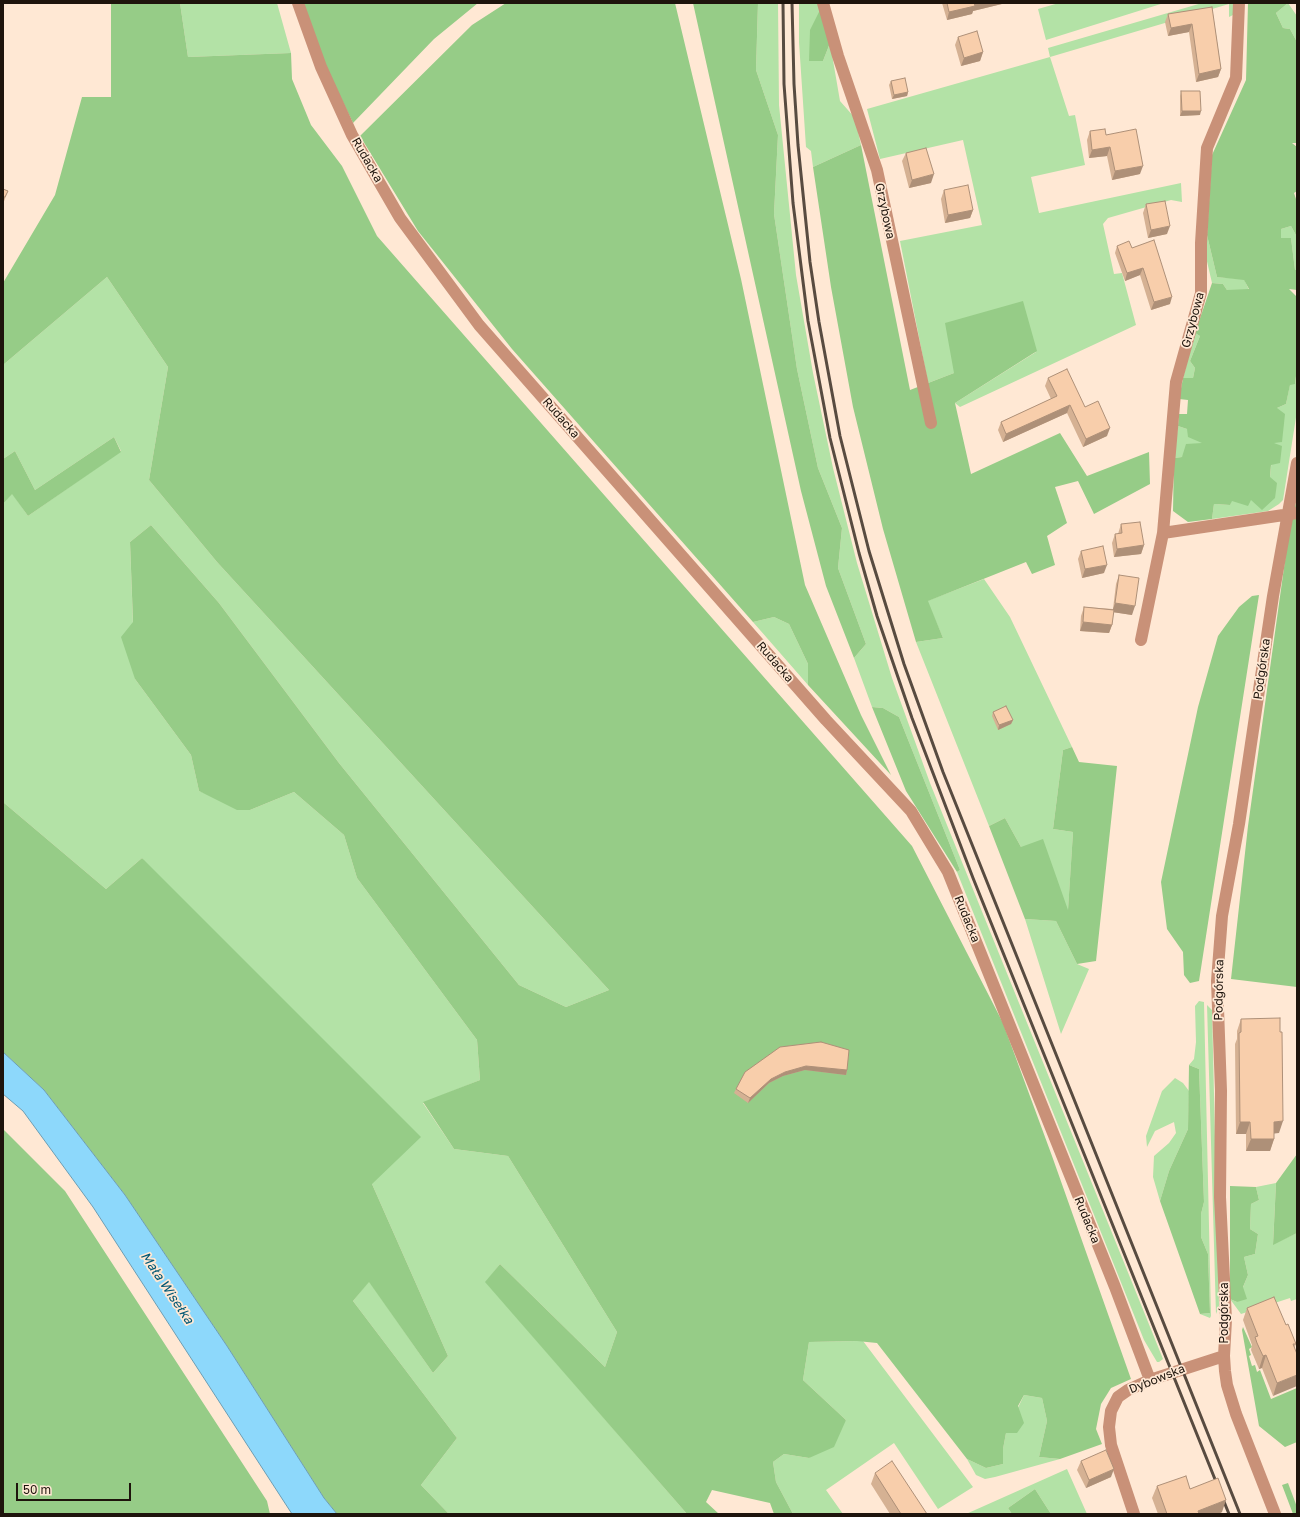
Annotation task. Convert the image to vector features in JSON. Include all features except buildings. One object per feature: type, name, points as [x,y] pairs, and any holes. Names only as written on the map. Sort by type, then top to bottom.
[{"type":"street","name":"Rudacka","points":[[298,3],[321,67],[352,135],[400,218],[479,325],[821,715],[911,811],[948,872],[1116,1287],[1150,1380]]},
{"type":"street","name":"Grzybowa","points":[[823,3],[838,56],[877,170],[931,422]]},
{"type":"street","name":"Grzybowa","points":[[1141,640],[1163,533],[1176,382],[1202,293],[1201,244],[1206,148],[1236,78],[1239,3]]},
{"type":"street","name":"Podgórska","points":[[1275,1514],[1236,1414],[1227,1385],[1224,1356],[1226,1320],[1220,1197],[1221,1090],[1217,981],[1222,923],[1239,824],[1271,610],[1292,514],[1297,463]]},
{"type":"street","points":[[1163,533],[1292,514]]},
{"type":"street","name":"Dybowska","points":[[1134,1514],[1111,1445],[1109,1426],[1111,1411],[1118,1397],[1128,1390],[1150,1380],[1224,1356]]},
{"type":"green space","points":[[111,3],[180,3],[188,57],[291,53],[292,79],[311,125],[342,166],[377,236],[912,846],[1003,1023],[1131,1379],[1111,1388],[1101,1404],[1096,1429],[1102,1444],[1060,1459],[1039,1457],[1047,1421],[1042,1398],[1024,1395],[1018,1406],[1024,1423],[1017,1433],[1006,1433],[1003,1449],[1003,1464],[986,1468],[967,1459],[877,1343],[857,1341],[809,1342],[803,1380],[846,1420],[834,1447],[809,1458],[784,1454],[773,1462],[776,1482],[793,1514],[774,1514],[770,1503],[712,1490],[706,1502],[719,1514],[687,1514],[485,1282],[500,1264],[605,1367],[617,1332],[508,1156],[454,1149],[423,1102],[480,1080],[477,1040],[357,878],[344,835],[294,792],[250,810],[237,810],[199,791],[191,755],[135,679],[121,637],[133,622],[130,542],[151,525],[219,603],[339,763],[519,985],[566,1007],[609,990],[217,562],[149,480],[168,367],[107,277],[3,365],[3,283],[55,195],[82,97],[111,97]]},
{"type":"green space","points":[[180,3],[277,3],[291,53],[188,57]]},
{"type":"green space","points":[[303,3],[478,3],[434,39],[353,123],[319,52]]},
{"type":"green space","points":[[506,3],[675,3],[741,279],[805,585],[861,715],[891,775],[808,685],[808,664],[789,624],[774,617],[753,622],[512,349],[418,231],[360,136],[472,25]]},
{"type":"green space","points":[[693,3],[758,3],[756,70],[778,135],[774,214],[797,369],[818,468],[842,528],[838,568],[866,644],[854,658],[826,586],[801,491]]},
{"type":"green space","points":[[758,3],[778,3],[779,105],[796,275],[813,373],[833,468],[857,563],[892,678],[930,783],[1163,1359],[1159,1362],[1157,1362],[1144,1340],[957,872],[960,870],[899,717],[883,708],[872,707],[854,658],[866,644],[838,568],[842,528],[818,468],[797,369],[774,214],[778,135],[756,70]]},
{"type":"green space","points":[[799,3],[819,3],[820,10],[809,61],[823,61],[830,43],[840,101],[855,118],[861,145],[813,167],[811,151],[806,147],[799,42]]},
{"type":"green space","points":[[1059,3],[1164,3],[1046,40],[1038,9]]},
{"type":"green space","points":[[1202,3],[1233,3],[1233,15],[1229,17],[1229,4],[1050,57],[1048,48]]},
{"type":"green space","points":[[1248,3],[1288,3],[1276,13],[1283,28],[1290,29],[1297,42],[1297,143],[1292,143],[1297,147],[1297,191],[1294,193],[1297,202],[1297,237],[1291,226],[1281,229],[1281,238],[1291,238],[1295,270],[1297,270],[1297,290],[1289,289],[1297,297],[1297,368],[1295,384],[1290,385],[1286,404],[1277,408],[1285,414],[1282,442],[1274,443],[1282,446],[1280,463],[1271,465],[1270,477],[1277,483],[1275,498],[1262,510],[1251,500],[1248,506],[1232,501],[1230,505],[1214,504],[1212,519],[1188,522],[1173,511],[1174,458],[1182,457],[1186,444],[1202,443],[1188,437],[1187,429],[1178,426],[1179,414],[1187,414],[1188,400],[1179,399],[1183,378],[1193,378],[1195,368],[1190,361],[1200,336],[1195,333],[1212,283],[1223,284],[1227,290],[1249,289],[1244,280],[1217,277],[1207,235],[1212,155],[1246,80]]},
{"type":"green space","points":[[1288,3],[1297,16],[1297,42],[1290,29],[1283,28],[1276,13]]},
{"type":"green space","points":[[820,10],[830,43],[823,61],[809,61],[810,30]]},
{"type":"green space","points":[[1050,57],[1069,116],[1075,115],[1085,165],[1031,177],[1039,213],[1181,183],[1182,202],[1171,200],[1108,218],[1103,224],[1114,274],[1122,273],[1136,325],[960,407],[955,403],[1036,352],[954,373],[928,383],[900,241],[982,225],[963,140],[880,159],[867,109]]},
{"type":"green space","points":[[861,145],[910,390],[954,373],[945,323],[1023,301],[1037,351],[955,403],[971,474],[1060,433],[1087,476],[1149,452],[1150,484],[1094,514],[1078,481],[1055,487],[1067,523],[1047,536],[1055,565],[1032,574],[1026,562],[928,601],[943,638],[916,642],[883,529],[853,407],[831,287],[813,167]]},
{"type":"green space","points":[[1291,226],[1297,237],[1297,270],[1295,270],[1291,238],[1281,238],[1281,229]]},
{"type":"green space","points":[[1207,235],[1217,277],[1244,279],[1249,290],[1227,290],[1223,284],[1212,283],[1206,257]]},
{"type":"green space","points":[[107,277],[168,367],[149,480],[217,562],[609,990],[566,1007],[519,985],[339,763],[219,603],[151,525],[130,542],[135,679],[191,755],[199,791],[250,810],[294,792],[344,835],[357,878],[477,1040],[480,1080],[423,1103],[454,1149],[508,1156],[617,1332],[605,1367],[500,1264],[486,1282],[687,1514],[449,1514],[421,1485],[457,1438],[353,1301],[369,1281],[433,1373],[448,1356],[372,1184],[142,858],[106,889],[3,802],[3,504],[12,493],[28,516],[121,451],[114,437],[35,490],[15,451],[3,459],[3,365]]},
{"type":"green space","points":[[1195,333],[1200,336],[1190,361],[1195,368],[1193,378],[1183,378]]},
{"type":"green space","points":[[1297,368],[1297,411],[1283,500],[1268,511],[1212,519],[1214,504],[1230,505],[1231,501],[1250,500],[1270,477],[1277,408],[1286,404],[1290,384],[1295,384]]},
{"type":"green space","points":[[1178,426],[1187,429],[1203,443],[1182,457],[1174,458]]},
{"type":"green space","points":[[114,437],[121,452],[28,516],[12,494],[3,504],[3,459],[15,451],[35,490]]},
{"type":"green space","points":[[1297,497],[1297,987],[1231,979],[1248,826],[1288,539]]},
{"type":"green space","points":[[984,579],[1010,617],[1072,747],[1063,750],[1053,829],[1073,832],[1068,911],[1021,847],[1005,818],[989,826],[916,642],[943,638],[927,601]]},
{"type":"green space","points":[[1259,595],[1199,981],[1190,983],[1184,975],[1183,952],[1167,929],[1161,882],[1198,707],[1218,636],[1239,607],[1252,596]]},
{"type":"green space","points":[[774,617],[789,624],[808,664],[808,685],[753,622]]},
{"type":"green space","points":[[872,707],[883,708],[899,717],[960,870],[957,872],[906,791]]},
{"type":"green space","points":[[1072,747],[1079,762],[1117,766],[1096,961],[1077,964],[1056,921],[1025,919],[989,826],[1005,818],[1021,847],[1043,839],[1068,910],[1073,832],[1053,829],[1063,750]]},
{"type":"green space","points":[[3,802],[106,889],[142,858],[421,1137],[372,1184],[448,1356],[433,1373],[369,1282],[353,1301],[457,1438],[421,1485],[449,1514],[337,1514],[324,1498],[227,1346],[125,1195],[44,1090],[3,1052]]},
{"type":"green space","points":[[1025,919],[1056,921],[1077,964],[1089,969],[1061,1034]]},
{"type":"green space","points":[[1199,1001],[1204,1002],[1211,1316],[1210,1318],[1200,1314],[1210,1313],[1208,1254],[1201,1237],[1201,1214],[1204,1202],[1199,1069],[1189,1065],[1194,1059],[1196,1042],[1195,1006]]},
{"type":"green space","points":[[1207,1005],[1212,1010],[1219,1306],[1216,1314]]},
{"type":"green space","points":[[1189,1065],[1199,1069],[1204,1202],[1201,1214],[1201,1237],[1208,1254],[1210,1313],[1200,1314],[1160,1201],[1169,1171],[1188,1129]]},
{"type":"green space","points":[[1175,1078],[1183,1083],[1189,1091],[1188,1129],[1169,1171],[1160,1201],[1153,1177],[1154,1156],[1169,1143],[1176,1133],[1174,1122],[1155,1131],[1147,1147],[1146,1136],[1162,1091]]},
{"type":"green space","points":[[3,1129],[65,1191],[267,1501],[270,1514],[3,1514]]},
{"type":"green space","points":[[1297,1154],[1297,1233],[1273,1245],[1276,1183]]},
{"type":"green space","points":[[1276,1183],[1273,1244],[1297,1233],[1297,1299],[1291,1301],[1290,1298],[1241,1314],[1230,1299],[1237,1302],[1248,1275],[1244,1257],[1255,1254],[1258,1234],[1250,1229],[1251,1204],[1259,1200],[1256,1187]]},
{"type":"green space","points":[[1230,1186],[1256,1187],[1259,1200],[1251,1204],[1250,1229],[1258,1234],[1255,1254],[1244,1257],[1248,1275],[1243,1287],[1247,1299],[1237,1302],[1230,1299]]},
{"type":"green space","points":[[1243,1327],[1252,1347],[1249,1349],[1251,1355],[1249,1356],[1252,1366],[1255,1365],[1257,1372],[1260,1370],[1271,1399],[1297,1388],[1297,1442],[1285,1447],[1259,1426],[1242,1330]]},
{"type":"green space","points":[[863,1341],[973,1487],[938,1509],[894,1443],[826,1490],[843,1514],[793,1514],[776,1482],[773,1462],[784,1454],[809,1458],[846,1420],[803,1380],[809,1342]]},
{"type":"green space","points":[[1024,1395],[1042,1398],[1047,1421],[1039,1457],[1060,1459],[985,1479],[976,1475],[967,1459],[986,1468],[1003,1464],[1003,1449],[1006,1433]]},
{"type":"green space","points":[[1067,1469],[1087,1514],[1051,1514],[1035,1489],[1008,1508],[1012,1514],[966,1514]]},
{"type":"green space","points":[[1288,1483],[1297,1507],[1297,1514],[1293,1514],[1282,1485]]},
{"type":"green space","points":[[1035,1489],[1051,1514],[1012,1514],[1008,1508]]},
{"type":"water","name":"Mała Wisełka","points":[[3,1052],[44,1090],[125,1195],[227,1346],[324,1498],[337,1514],[292,1514],[93,1207],[23,1111],[3,1094]]},
{"type":"railway","points":[[783,3],[784,84],[793,203],[808,321],[830,438],[859,553],[877,616],[912,718],[973,878],[1229,1514]]},
{"type":"railway","points":[[792,3],[794,84],[798,145],[810,262],[819,322],[840,436],[869,551],[904,664],[943,772],[1240,1514]]}]
